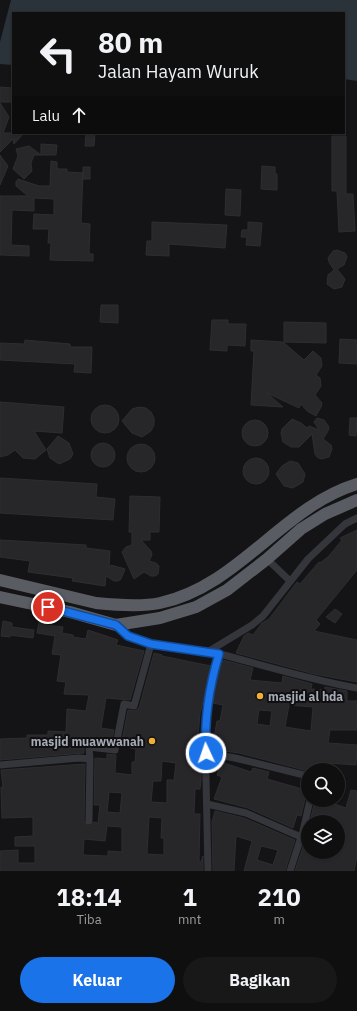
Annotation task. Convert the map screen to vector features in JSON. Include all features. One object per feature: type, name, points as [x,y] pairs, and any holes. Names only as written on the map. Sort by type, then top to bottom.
[{"type":"highway","points":[[0,580],[96,603],[112,605],[159,604],[183,596],[211,583],[234,567],[291,520],[320,500],[357,484]]},
{"type":"highway","points":[[0,597],[70,612],[116,625],[160,618],[196,607],[227,590],[267,559],[301,529],[325,514],[357,500]]},
{"type":"street","points":[[206,653],[264,616],[290,581],[321,546],[346,524],[357,518]]},
{"type":"street","points":[[267,559],[290,581]]},
{"type":"street","points":[[116,625],[128,636],[151,644],[219,654],[246,662],[357,688]]},
{"type":"street","points":[[89,821],[89,747],[113,751],[115,749],[124,704],[134,706],[151,644]]},
{"type":"street","points":[[208,871],[206,714],[209,691],[219,654]]},
{"type":"street","points":[[206,753],[235,758],[301,774]]},
{"type":"street","points":[[0,765],[79,758],[90,759]]},
{"type":"street","points":[[207,804],[246,813],[301,837],[290,871]]},
{"type":"shaded area","points":[[0,0],[357,0],[357,81],[345,79],[345,12],[12,12],[12,65],[0,64]]},
{"type":"pier","points":[[0,0],[11,0],[0,42]]},
{"type":"building","points":[[0,87],[12,88],[11,102],[0,102]]},
{"type":"building","points":[[0,103],[9,117],[3,133],[23,134],[14,144],[13,139],[0,152]]},
{"type":"building","points":[[86,134],[95,134],[94,146],[85,146]]},
{"type":"building","points":[[332,136],[346,136],[346,194],[353,194],[355,231],[339,232],[337,191],[332,191]]},
{"type":"building","points":[[41,144],[57,145],[56,155],[41,155]]},
{"type":"building","points":[[29,146],[41,155],[34,155],[31,163],[32,171],[24,179],[13,169],[18,156],[16,149]]},
{"type":"building","points":[[0,155],[8,166],[0,185]]},
{"type":"building","points":[[51,161],[57,162],[57,169],[67,169],[67,172],[83,173],[81,223],[90,224],[89,254],[93,254],[93,261],[50,260],[51,243],[48,243],[49,229],[33,229],[34,214],[54,215],[54,199],[34,198],[34,211],[12,210],[11,245],[29,246],[29,256],[0,255],[0,196],[28,196],[16,186],[18,179],[39,186],[50,186]]},
{"type":"building","points":[[262,166],[275,167],[275,174],[277,174],[277,190],[261,189]]},
{"type":"building","points":[[83,167],[90,167],[90,179],[83,179]]},
{"type":"building","points":[[226,189],[241,190],[240,216],[225,215]]},
{"type":"building","points":[[152,222],[227,225],[225,248],[169,244],[169,256],[146,255],[147,241],[152,241]]},
{"type":"building","points":[[248,222],[262,223],[260,246],[246,245],[247,237],[241,237],[242,230],[248,230]]},
{"type":"building","points":[[337,250],[345,253],[347,257],[344,265],[337,269],[345,279],[342,287],[334,289],[327,284],[328,275],[334,270],[328,258],[333,251]]},
{"type":"building","points":[[101,305],[118,305],[118,323],[100,322]]},
{"type":"building","points":[[212,320],[228,320],[228,324],[246,324],[245,346],[227,345],[227,351],[210,350]]},
{"type":"building","points":[[284,322],[326,323],[326,343],[284,342]]},
{"type":"building","points":[[340,339],[357,340],[357,364],[339,363]]},
{"type":"building","points":[[25,340],[70,344],[70,347],[92,347],[91,373],[74,372],[75,364],[0,360],[0,343],[24,344]]},
{"type":"building","points":[[251,340],[283,342],[304,360],[313,351],[321,358],[322,366],[316,375],[320,378],[321,386],[315,395],[322,403],[316,416],[307,411],[301,404],[299,408],[267,393],[283,407],[251,405],[254,351],[251,351]]},
{"type":"building","points":[[0,402],[64,407],[62,433],[34,431],[46,450],[35,459],[23,458],[15,450],[8,455],[0,457]]},
{"type":"building","points":[[105,405],[115,409],[119,419],[115,429],[105,433],[95,429],[91,419],[95,409]]},
{"type":"building","points":[[139,407],[146,408],[151,412],[154,418],[154,425],[151,431],[142,437],[132,433],[122,421],[132,409]]},
{"type":"building","points":[[317,418],[324,420],[329,427],[323,439],[331,445],[332,449],[329,457],[321,459],[317,457],[315,454],[312,434],[299,447],[291,447],[283,442],[281,433],[282,429],[292,419],[301,423],[307,428],[309,426],[319,430],[314,422]]},
{"type":"building","points":[[350,418],[357,418],[356,436],[349,435]]},
{"type":"building","points":[[255,420],[264,424],[268,433],[264,442],[255,446],[246,442],[242,433],[246,424]]},
{"type":"building","points":[[58,436],[69,443],[73,454],[70,459],[59,464],[50,458],[47,449]]},
{"type":"building","points":[[103,443],[112,446],[115,455],[112,464],[103,467],[94,464],[91,455],[94,446]]},
{"type":"building","points":[[141,444],[151,448],[155,458],[151,468],[141,472],[131,468],[127,458],[131,448]]},
{"type":"building","points":[[256,458],[266,461],[269,471],[266,481],[256,484],[246,481],[243,471],[246,461]]},
{"type":"building","points":[[290,461],[298,463],[305,474],[303,482],[293,488],[284,486],[276,474],[282,466]]},
{"type":"building","points":[[0,478],[97,484],[96,497],[115,499],[113,520],[0,513]]},
{"type":"building","points":[[130,496],[160,497],[159,532],[150,532],[150,540],[141,540],[151,551],[152,555],[149,561],[156,563],[159,566],[158,574],[155,576],[151,576],[144,572],[134,579],[122,552],[126,547],[132,545],[132,532],[129,532]]},
{"type":"building","points":[[357,530],[357,570],[316,620],[320,624],[314,631],[357,640],[357,682],[314,674],[236,653],[244,636],[248,633],[253,635],[262,623],[269,619],[297,582],[300,584],[319,562],[320,563],[328,557],[342,540],[340,538]]},
{"type":"building","points":[[0,540],[86,545],[86,548],[110,551],[109,568],[111,565],[125,569],[121,579],[118,581],[114,581],[106,576],[105,586],[72,581],[73,578],[28,572],[30,561],[0,557]]},
{"type":"building","points":[[335,609],[342,614],[335,623],[326,617]]},
{"type":"building","points":[[3,621],[12,623],[12,627],[34,630],[33,638],[10,635],[10,637],[1,636]]},
{"type":"building","points":[[39,622],[47,623],[46,625],[63,627],[62,633],[73,635],[73,637],[86,639],[88,630],[118,640],[116,645],[144,651],[130,700],[106,698],[101,728],[114,730],[111,744],[89,742],[84,743],[84,753],[0,760],[0,739],[27,738],[27,735],[48,735],[48,731],[66,732],[67,709],[86,711],[89,695],[64,694],[66,682],[57,681],[61,655],[52,654],[55,636],[37,633]]},
{"type":"building","points":[[154,653],[211,666],[200,714],[197,746],[200,746],[198,758],[201,758],[201,781],[200,789],[195,789],[194,814],[200,814],[199,861],[201,862],[203,856],[203,871],[0,871],[0,851],[18,850],[18,863],[35,863],[35,846],[15,846],[15,837],[33,836],[33,817],[2,818],[1,787],[3,787],[1,770],[85,764],[84,821],[89,826],[94,822],[98,823],[100,805],[94,805],[95,758],[107,759],[107,754],[116,755],[115,773],[132,775],[132,762],[135,762],[136,749],[121,746],[128,710],[135,711],[139,708]],"holes":[[[162,761],[176,763],[174,780],[167,780],[167,803],[151,802],[153,781],[161,781]],[[109,792],[122,793],[120,813],[107,812]],[[149,817],[162,818],[161,838],[164,838],[164,855],[147,854]],[[107,826],[122,827],[122,852],[108,851],[108,856],[83,855],[84,839],[105,841]]]},
{"type":"building","points":[[223,660],[253,668],[250,680],[282,683],[283,676],[312,684],[311,689],[325,690],[325,687],[347,691],[347,701],[357,701],[357,730],[330,730],[328,743],[357,745],[356,765],[345,763],[301,763],[301,769],[239,753],[218,750],[220,738],[214,737],[217,721],[220,721],[223,705],[213,703],[214,692]],"holes":[[[289,705],[313,707],[311,731],[285,727]],[[259,710],[272,711],[270,726],[257,724]]]},
{"type":"building","points":[[221,762],[251,772],[253,768],[269,772],[267,779],[301,789],[301,807],[303,807],[301,816],[297,815],[293,828],[248,808],[214,799],[222,777],[217,775]]},
{"type":"building","points":[[351,790],[357,791],[357,857],[354,871],[295,871],[301,853],[301,859],[345,859],[345,815],[312,815],[313,807],[346,808]]},
{"type":"building","points":[[215,811],[244,818],[295,840],[285,871],[244,871],[252,841],[236,836],[234,871],[213,871],[212,822]],"holes":[[[261,846],[278,850],[273,865],[257,860]]]},
{"type":"place","name":"masjid al hda","points":[[260,696]]},
{"type":"place","name":"masjid muawwanah","points":[[152,741]]},
{"type":"route","points":[[48,607],[116,625],[128,636],[151,644],[219,654],[209,691],[205,733],[206,753]]}]
